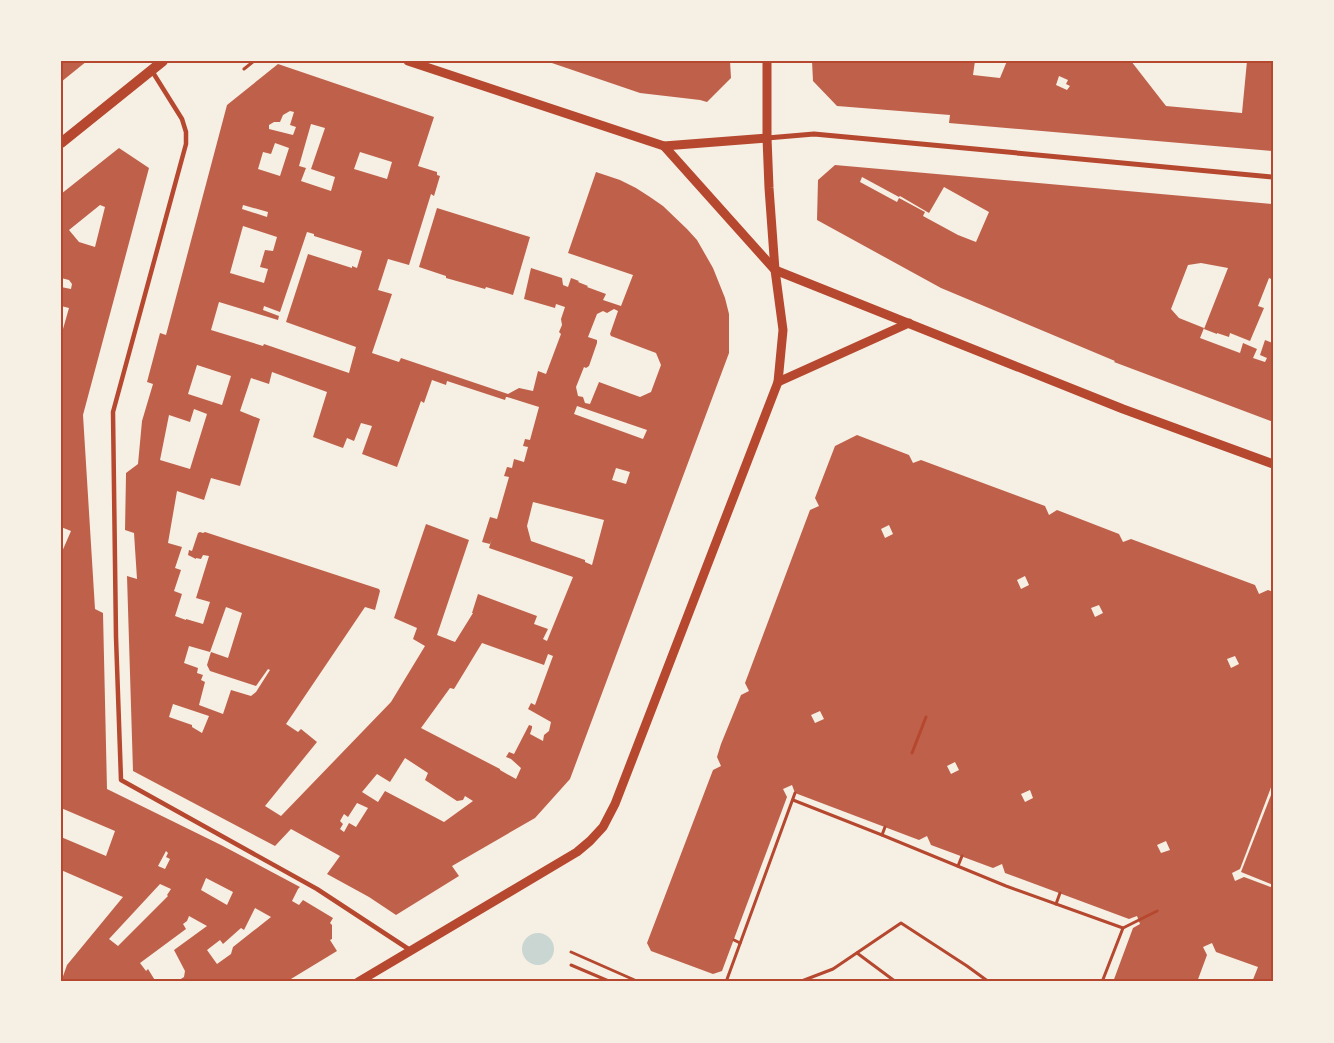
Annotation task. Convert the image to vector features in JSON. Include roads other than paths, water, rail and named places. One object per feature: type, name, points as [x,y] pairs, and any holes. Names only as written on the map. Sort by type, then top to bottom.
[{"type":"main road","points":[[61,143],[163,61]]},
{"type":"street","points":[[408,61],[664,146],[814,134],[1273,177]]},
{"type":"street","points":[[358,982],[577,852],[602,827],[615,804],[778,382],[783,330],[775,270],[769,188],[767,61]]},
{"type":"street","points":[[152,71],[182,119],[186,132],[186,144],[113,412],[116,638],[122,780],[317,889],[411,951]]},
{"type":"street","points":[[664,146],[775,270],[1123,409],[1273,464]]},
{"type":"street","points":[[778,382],[909,323]]}]
